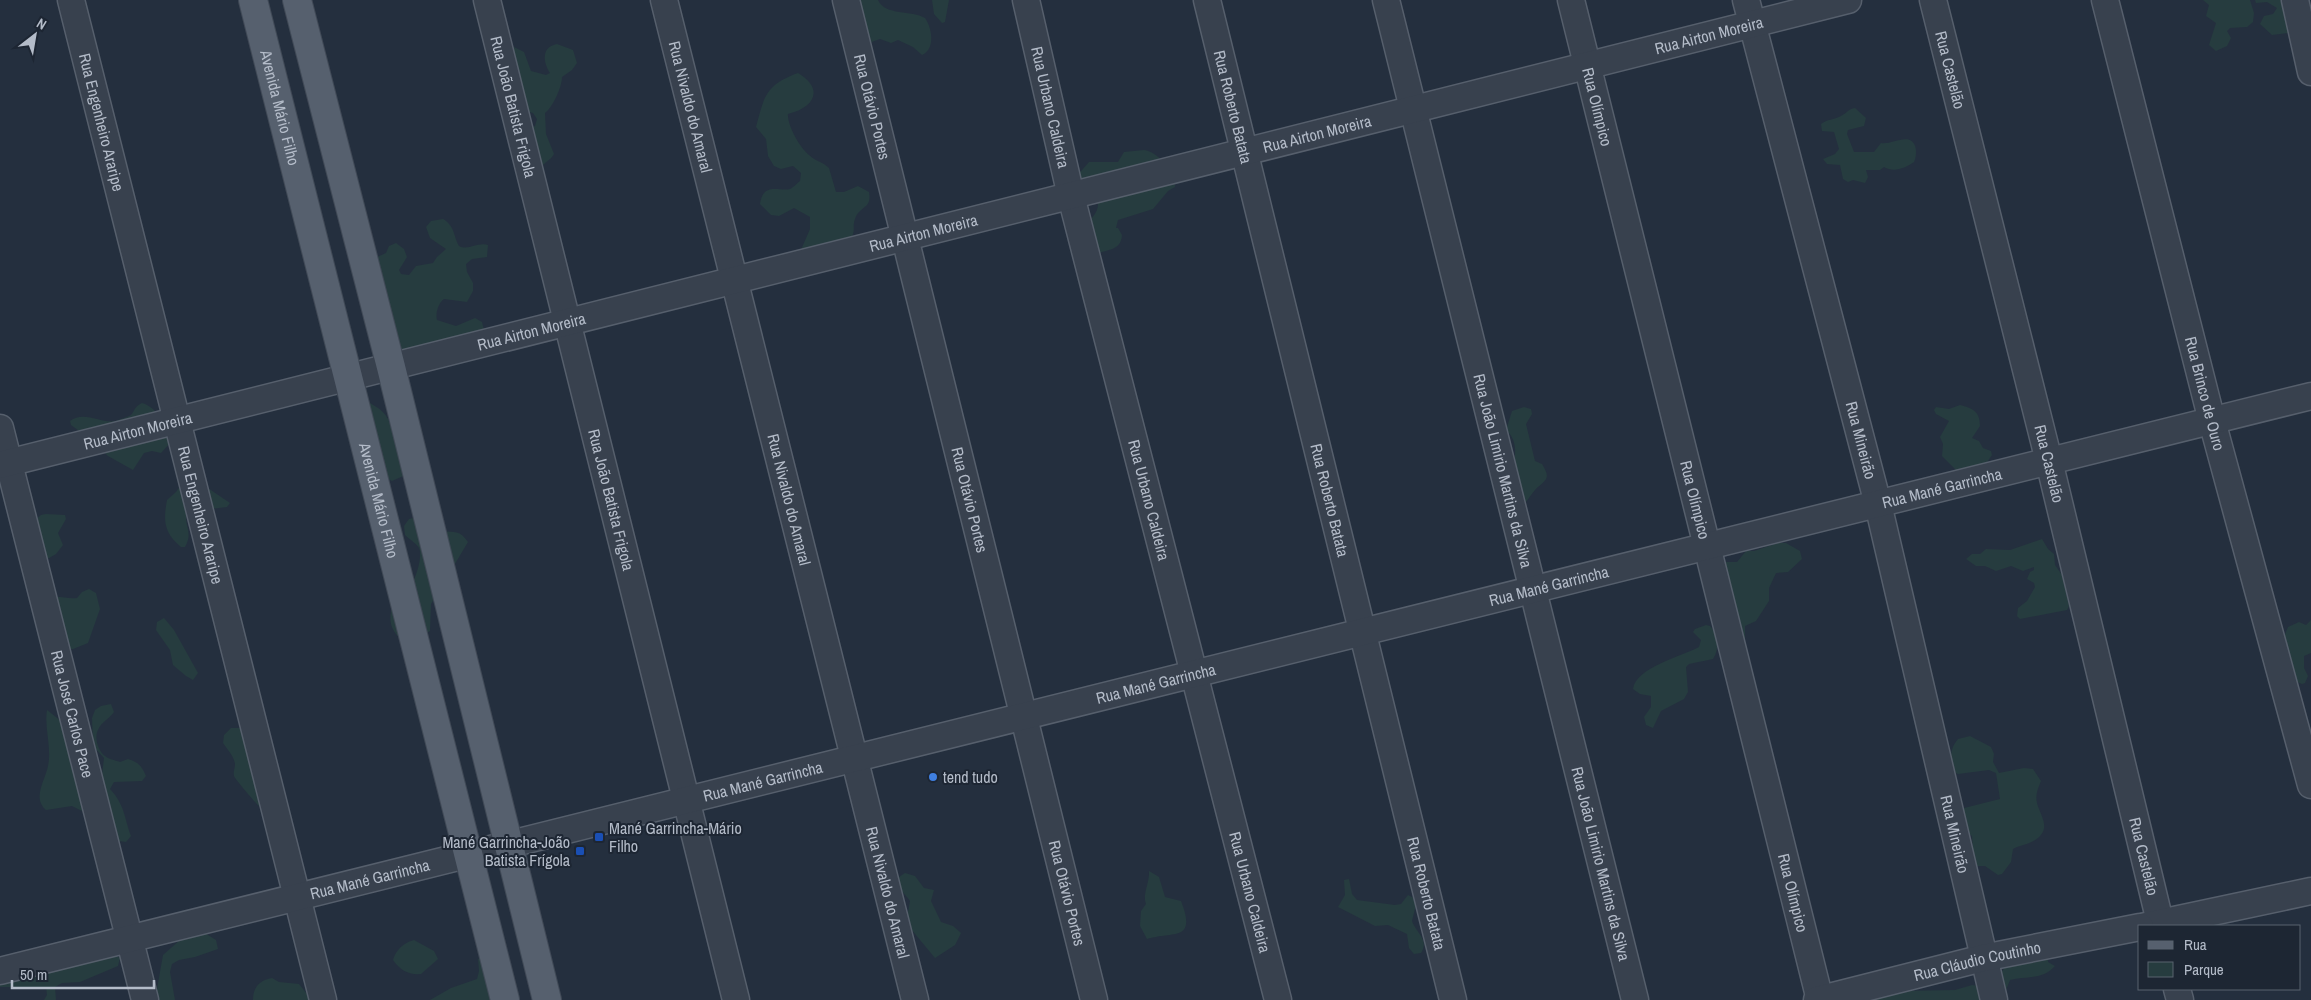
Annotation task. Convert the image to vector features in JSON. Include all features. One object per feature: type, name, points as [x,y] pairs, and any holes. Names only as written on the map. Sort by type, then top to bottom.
[{"type":"main road","name":"Avenida Mário Filho","points":[[253,0],[350,377],[505,1000]]},
{"type":"main road","points":[[297,0],[391,367],[547,1000]]},
{"type":"street","name":"Rua Engenheiro Araripe","points":[[71,0],[323,1000]]},
{"type":"street","name":"Rua João Batista Frigola","points":[[487,0],[736,1000]]},
{"type":"street","name":"Rua Nivaldo do Amaral","points":[[664,0],[914,1000]]},
{"type":"street","name":"Rua Otávio Portes","points":[[846,0],[1094,1000]]},
{"type":"street","name":"Rua Urbano Caldeira","points":[[1026,0],[1071,196],[1278,1000]]},
{"type":"street","name":"Rua Roberto Batata","points":[[1207,0],[1453,1000]]},
{"type":"street","name":"Rua João Limirio Martins da Silva","points":[[1386,0],[1635,1000]]},
{"type":"street","name":"Rua Olímpico","points":[[1570,0],[1819,1000]]},
{"type":"street","name":"Rua Airton Moreira","points":[[4,464],[1587,66],[1749,12],[1848,0]]},
{"type":"street","name":"Rua Castelão","points":[[1933,0],[2049,461],[2152,925]]},
{"type":"street","name":"Rua Brinco de Ouro","points":[[2105,0],[2212,421],[2311,785]]},
{"type":"street","points":[[2295,0],[2311,72]]},
{"type":"street","name":"Rua Mineirão","points":[[1749,12],[1878,504],[1994,1000]]},
{"type":"street","name":"Rua Mané Garrincha","points":[[0,971],[2311,396]]},
{"type":"street","name":"Rua José Carlos Pace","points":[[0,428],[4,464],[145,1000]]},
{"type":"street","name":"Rua Cláudio Coutinho","points":[[2157,925],[2311,891]]},
{"type":"street","name":"Rua Cláudio Coutinho","points":[[1819,1000],[1983,958],[2138,929]]},
{"type":"green space","points":[[858,0],[878,0],[881,5],[893,11],[925,18],[931,33],[929,48],[922,55],[913,47],[898,40],[891,43],[880,39],[869,43]]},
{"type":"green space","points":[[932,0],[949,0],[945,22],[942,23],[934,14]]},
{"type":"green space","points":[[2203,0],[2250,0],[2254,13],[2253,22],[2247,27],[2230,28],[2227,31],[2231,38],[2227,46],[2216,51],[2209,45],[2216,23],[2206,16],[2209,5]]},
{"type":"green space","points":[[2255,0],[2291,0],[2291,29],[2288,33],[2272,35],[2260,24],[2264,16],[2273,14],[2277,8],[2267,2],[2256,3]]},
{"type":"green space","points":[[557,44],[573,50],[577,63],[572,70],[562,77],[556,96],[545,113],[546,134],[554,154],[541,168],[527,129],[535,126],[537,119],[533,113],[526,111],[510,45],[524,52],[531,71],[546,75],[550,73],[545,60],[546,52],[548,48]]},
{"type":"green space","points":[[798,73],[806,79],[814,91],[810,103],[788,114],[788,119],[795,136],[809,155],[829,168],[836,192],[844,192],[858,186],[869,192],[869,202],[855,219],[851,238],[800,252],[810,229],[810,217],[794,208],[779,216],[771,215],[760,204],[765,192],[772,189],[786,190],[791,188],[800,181],[801,173],[793,166],[781,169],[774,166],[768,156],[766,139],[756,127],[764,100],[772,87]]},
{"type":"green space","points":[[1855,108],[1866,118],[1864,126],[1848,130],[1847,134],[1854,152],[1874,152],[1881,143],[1906,139],[1911,140],[1914,144],[1916,158],[1914,162],[1899,169],[1892,170],[1884,167],[1880,170],[1866,170],[1868,177],[1865,183],[1853,180],[1848,182],[1843,179],[1840,165],[1827,164],[1823,159],[1835,154],[1839,149],[1834,132],[1822,131],[1821,124]]},
{"type":"green space","points":[[1144,150],[1155,155],[1165,164],[1173,175],[1175,187],[1168,191],[1153,209],[1118,220],[1116,228],[1118,228],[1122,235],[1119,244],[1112,249],[1094,255],[1090,220],[1097,210],[1098,202],[1075,178],[1089,162],[1118,162],[1124,152]]},
{"type":"green space","points":[[443,219],[452,228],[459,246],[466,248],[484,244],[488,245],[487,257],[472,259],[466,264],[467,272],[473,283],[473,291],[467,302],[444,299],[438,308],[437,320],[456,326],[475,318],[482,322],[484,330],[399,356],[375,258],[386,253],[389,246],[396,243],[404,249],[407,257],[399,270],[401,274],[409,275],[416,266],[433,263],[446,249],[430,238],[426,227],[431,221]]},
{"type":"green space","points":[[142,403],[148,405],[157,414],[164,424],[171,442],[161,453],[152,451],[144,453],[133,470],[108,456],[93,441],[71,425],[70,421],[81,417],[116,421],[131,415],[136,407]]},
{"type":"green space","points":[[370,403],[387,417],[398,451],[410,473],[392,481],[385,477],[365,406]]},
{"type":"green space","points":[[1960,405],[1972,409],[1979,417],[1980,426],[1972,438],[1979,441],[1983,448],[1991,451],[1992,455],[1985,465],[1958,472],[1942,456],[1943,444],[1940,437],[1949,421],[1936,414],[1934,410],[1936,407],[1949,409]]},
{"type":"green space","points":[[1524,407],[1531,409],[1532,414],[1526,424],[1535,461],[1542,464],[1547,477],[1525,503],[1521,503],[1510,471],[1515,455],[1513,439],[1506,430],[1512,411]]},
{"type":"green space","points":[[193,478],[230,503],[227,507],[187,512],[186,521],[189,537],[185,547],[181,547],[171,537],[166,526],[167,500],[176,492],[185,479]]},
{"type":"green space","points":[[41,515],[65,515],[66,519],[58,533],[63,545],[56,554],[44,561],[34,521]]},
{"type":"green space","points":[[417,517],[444,531],[461,534],[468,542],[431,604],[430,631],[409,643],[394,632],[391,615],[395,602],[411,585],[417,572],[420,556],[419,548],[405,535],[404,526],[409,519]]},
{"type":"green space","points":[[2042,539],[2048,549],[2054,554],[2055,565],[2062,575],[2069,606],[2067,610],[2020,619],[2017,616],[2018,608],[2027,601],[2035,587],[2034,583],[2027,579],[2030,572],[2034,570],[2034,567],[2023,571],[2011,566],[1996,571],[1985,566],[1976,566],[1966,559],[1972,554],[1980,554],[1986,549],[2010,550]]},
{"type":"green space","points":[[1778,543],[1786,543],[1800,551],[1802,559],[1788,572],[1776,573],[1769,588],[1769,601],[1756,621],[1745,626],[1745,643],[1741,644],[1723,562],[1737,562],[1746,551],[1754,551]]},
{"type":"green space","points":[[89,589],[96,593],[100,609],[88,643],[73,649],[63,649],[52,597],[77,598],[82,592]]},
{"type":"green space","points":[[164,618],[174,630],[198,673],[193,680],[173,665],[170,650],[156,630],[157,622]]},
{"type":"green space","points":[[2311,620],[2311,653],[2304,656],[2304,668],[2308,676],[2305,683],[2302,684],[2295,681],[2282,642],[2288,627],[2299,622],[2306,625]]},
{"type":"green space","points":[[1706,625],[1713,629],[1716,637],[1717,651],[1713,659],[1689,664],[1686,667],[1688,692],[1684,699],[1661,711],[1653,728],[1646,725],[1644,717],[1651,707],[1651,696],[1640,694],[1633,689],[1636,681],[1651,668],[1699,647],[1701,640],[1693,632],[1695,629]]},
{"type":"green space","points":[[111,704],[114,712],[99,727],[97,733],[99,747],[103,754],[110,759],[120,762],[128,759],[137,763],[146,776],[142,781],[114,782],[110,789],[119,800],[131,836],[126,842],[119,841],[82,811],[72,806],[46,810],[40,800],[49,759],[46,724],[47,710],[61,721],[78,759],[75,777],[77,786],[93,788],[102,774],[104,758],[93,746],[92,718],[95,710],[101,706]]},
{"type":"green space","points":[[231,728],[241,728],[248,732],[262,809],[234,776],[235,764],[232,755],[223,743],[224,735]]},
{"type":"green space","points":[[1970,736],[1991,747],[1994,754],[1993,762],[1999,773],[2024,768],[2033,769],[2041,781],[2036,797],[2044,821],[2044,830],[2032,842],[2013,849],[2011,862],[2002,874],[1998,875],[1985,866],[1974,866],[1972,836],[1966,831],[1962,812],[1964,808],[2000,799],[1996,773],[1989,770],[1958,774],[1954,772],[1951,754],[1955,743],[1958,739]]},
{"type":"green space","points":[[1149,871],[1159,877],[1165,897],[1181,901],[1186,923],[1184,929],[1180,932],[1147,939],[1140,926],[1141,911],[1146,904],[1145,896]]},
{"type":"green space","points":[[905,873],[915,876],[924,888],[934,890],[931,901],[941,922],[953,926],[961,933],[955,945],[935,958],[906,923],[910,901],[901,889],[899,882],[899,877]]},
{"type":"green space","points":[[1349,879],[1352,894],[1357,900],[1395,905],[1401,904],[1408,895],[1414,898],[1416,905],[1412,921],[1423,940],[1424,944],[1421,953],[1414,954],[1409,948],[1407,934],[1388,925],[1375,926],[1338,907],[1345,895],[1344,880]]},
{"type":"green space","points":[[203,932],[216,940],[218,949],[179,960],[172,964],[170,972],[175,1000],[155,1000],[163,955],[180,940]]},
{"type":"green space","points":[[414,940],[434,951],[438,959],[421,974],[412,974],[405,971],[398,967],[393,960],[401,947]]},
{"type":"green space","points":[[113,954],[120,958],[118,966],[80,982],[62,983],[55,987],[56,1000],[44,1000],[47,995],[46,987],[0,987],[0,972]]},
{"type":"green space","points":[[2048,954],[2048,962],[2055,966],[2040,976],[2010,980],[2002,1000],[1857,1000],[1902,991],[1955,990],[1972,985],[1980,986],[1998,976],[2008,964]]},
{"type":"green space","points":[[483,956],[498,1000],[430,1000],[451,988],[477,979],[479,971],[478,959]]},
{"type":"green space","points":[[272,978],[279,982],[299,984],[312,1000],[253,1000],[254,991],[258,985],[264,980]]},
{"type":"place","name":"tend tudo","points":[[933,777]]},
{"type":"place","name":"Mané Garrincha-Mário Filho","points":[[599,837]]},
{"type":"place","name":"Mané Garrincha-João Batista Frígola","points":[[580,851]]}]
